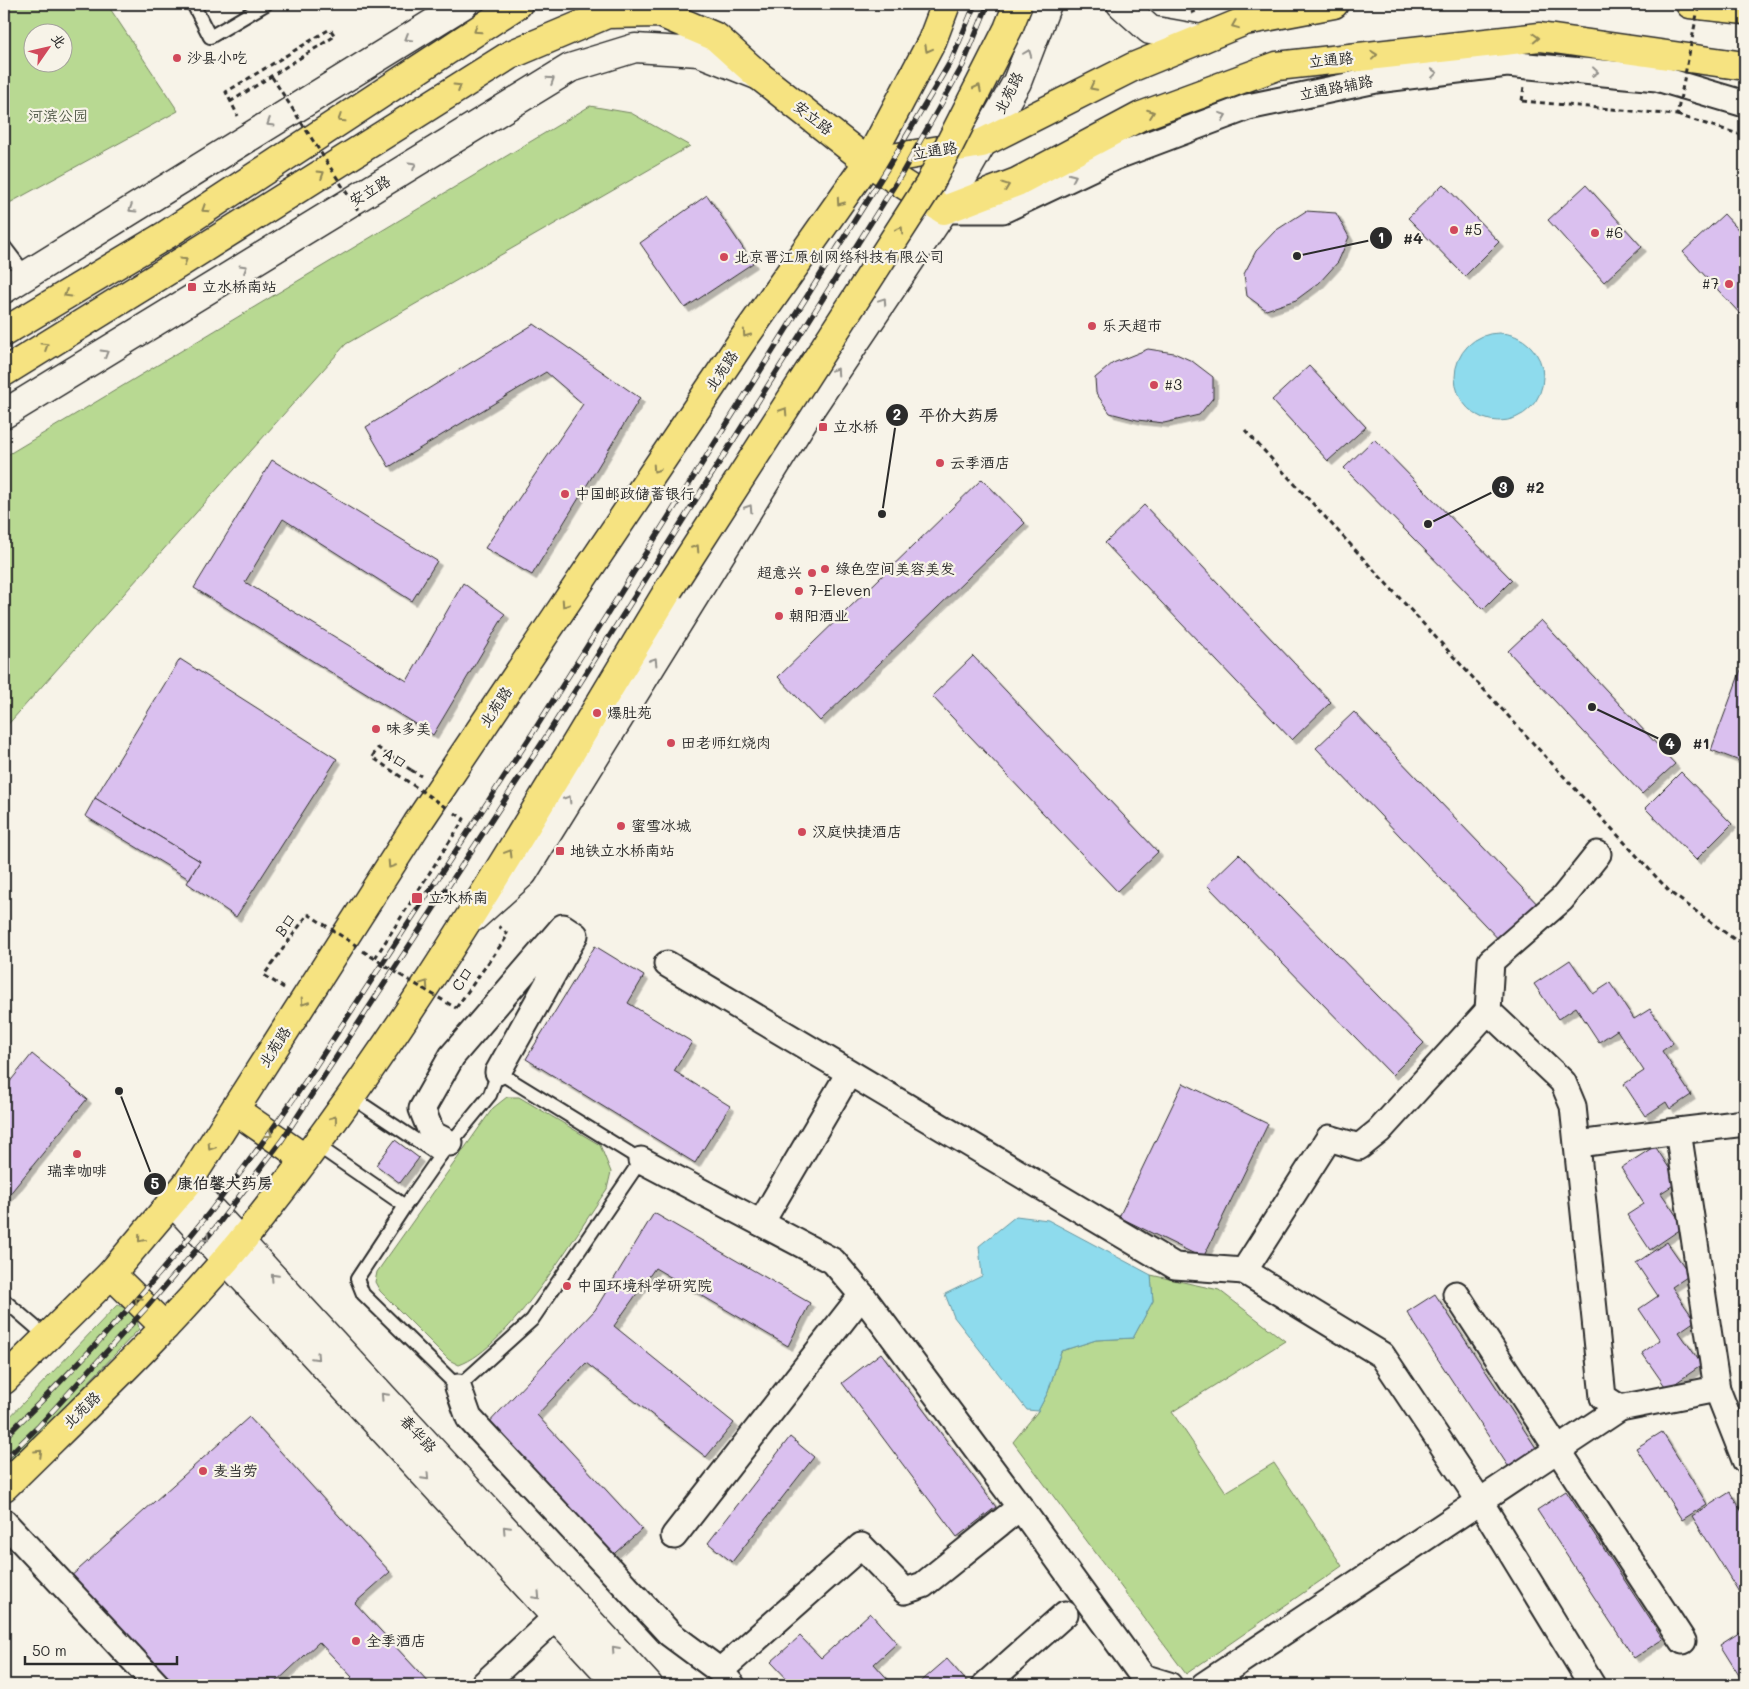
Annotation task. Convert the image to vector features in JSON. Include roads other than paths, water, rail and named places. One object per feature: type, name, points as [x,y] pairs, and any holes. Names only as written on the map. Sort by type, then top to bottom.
[{"type":"main road","points":[[4,332],[174,229],[518,4]]},
{"type":"main road","name":"安立路","points":[[4,372],[510,54],[580,4]]},
{"type":"main road","name":"北苑路","points":[[4,1380],[111,1274],[180,1193],[422,817],[744,338],[868,162],[932,41],[946,4]]},
{"type":"main road","name":"北苑路","points":[[4,1487],[165,1327],[234,1250],[350,1096],[465,924],[669,588],[929,185],[1008,29],[1018,4]]},
{"type":"main road","name":"立通路","points":[[868,162],[982,143],[1133,67],[1245,21],[1334,4]]},
{"type":"main road","points":[[1690,4],[1745,10]]},
{"type":"main road","name":"安立路","points":[[510,54],[607,14],[660,13],[716,37],[758,75],[868,162],[944,210]]},
{"type":"main road","name":"立通路","points":[[944,210],[1017,182],[1141,116],[1277,66],[1540,37],[1745,67]]},
{"type":"main road","points":[[235,1110],[310,1151]]},
{"type":"main road","points":[[111,1274],[165,1327]]},
{"type":"street","points":[[15,282],[464,4]]},
{"type":"street","name":"北苑路","points":[[465,924],[523,873],[811,408],[944,210],[1017,82],[1047,4]]},
{"type":"street","points":[[1121,4],[1150,30],[1201,39]]},
{"type":"street","name":"安立路","points":[[4,414],[570,68],[635,48],[699,52],[758,75]]},
{"type":"street","name":"立通路辅路","points":[[944,210],[1003,210],[1115,157],[1248,106],[1376,80],[1507,64],[1657,78],[1745,104]]},
{"type":"street","points":[[1244,1271],[1328,1138],[1359,1147],[1379,1131],[1488,1011],[1491,961],[1562,898],[1598,854]]},
{"type":"street","points":[[445,1150],[432,1134],[422,1109],[452,1056],[564,926],[575,935],[498,1072]]},
{"type":"street","points":[[667,964],[1175,1266],[1244,1271],[1382,1355],[1478,1500],[1592,1685]]},
{"type":"street","points":[[1488,1011],[1563,1082],[1572,1106],[1578,1144],[1603,1397],[1620,1408]]},
{"type":"street","points":[[761,1223],[849,1072]]},
{"type":"street","points":[[1578,1144],[1745,1123]]},
{"type":"street","points":[[1678,1131],[1717,1389],[1745,1460]]},
{"type":"street","points":[[641,1160],[832,1261],[862,1295],[1020,1506],[1143,1677],[1169,1685]]},
{"type":"street","name":"春华路","points":[[180,1193],[648,1685]]},
{"type":"street","name":"春华路","points":[[234,1250],[618,1685]]},
{"type":"street","points":[[1456,1294],[1683,1641]]},
{"type":"street","points":[[674,1536],[862,1295]]},
{"type":"street","points":[[458,1387],[469,1418],[670,1634],[726,1678],[861,1546],[905,1590],[923,1585],[1020,1506]]},
{"type":"street","points":[[1204,1685],[1478,1500],[1620,1408],[1717,1389]]},
{"type":"street","points":[[4,1522],[157,1685]]},
{"type":"street","points":[[985,1685],[1065,1614],[1069,1574]]},
{"type":"street","points":[[1065,1614],[1105,1622]]},
{"type":"street","points":[[483,1685],[556,1617]]},
{"type":"lane","points":[[193,4],[210,37],[266,4]]},
{"type":"lane","points":[[4,246],[15,282]]},
{"type":"lane","points":[[498,1072],[641,1160],[532,1320],[458,1387],[363,1294],[357,1279],[445,1150],[490,1095],[498,1072]]},
{"type":"lane","points":[[350,1096],[445,1150]]},
{"type":"lane","points":[[310,1151],[405,1206]]},
{"type":"lane","points":[[4,1300],[48,1338]]},
{"type":"water","points":[[1499,333],[1516,336],[1524,340],[1536,352],[1540,360],[1543,377],[1540,394],[1536,402],[1524,414],[1516,418],[1499,421],[1482,418],[1474,414],[1462,402],[1458,394],[1455,377],[1458,360],[1462,352],[1474,340],[1482,336]]},
{"type":"water","points":[[1016,1216],[1048,1220],[1151,1275],[1153,1301],[1133,1338],[1096,1340],[1061,1351],[1048,1392],[1038,1411],[1027,1410],[954,1317],[945,1294],[982,1276],[979,1246]]},
{"type":"railway","points":[[4,1438],[86,1355],[164,1268],[237,1177],[305,1082],[532,734],[887,169],[952,59],[975,4]]},
{"type":"railway","points":[[4,1460],[38,1427],[147,1307],[216,1227],[282,1140],[542,743],[901,175],[963,65],[988,4]]},
{"type":"place","name":"沙县小吃","points":[[177,58]]},
{"type":"place","name":"#5","points":[[1454,230]]},
{"type":"place","name":"#6","points":[[1595,233]]},
{"type":"place","name":"#4","points":[[1297,256]]},
{"type":"place","name":"北京晋江原创网络科技有限公司","points":[[724,257]]},
{"type":"place","name":"#7","points":[[1729,284]]},
{"type":"place","name":"立水桥南站","points":[[192,287]]},
{"type":"place","name":"乐天超市","points":[[1092,326]]},
{"type":"place","name":"#3","points":[[1154,385]]},
{"type":"place","name":"立水桥","points":[[823,427]]},
{"type":"place","name":"云季酒店","points":[[940,463]]},
{"type":"place","name":"中国邮政储蓄银行","points":[[565,494]]},
{"type":"place","name":"平价大药房","points":[[882,514]]},
{"type":"place","name":"#2","points":[[1428,524]]},
{"type":"place","name":"绿色空间美容美发","points":[[825,569]]},
{"type":"place","name":"超意兴","points":[[812,573]]},
{"type":"place","name":"7-Eleven","points":[[799,591]]},
{"type":"place","name":"朝阳酒业","points":[[779,616]]},
{"type":"place","name":"#1","points":[[1592,707]]},
{"type":"place","name":"爆肚苑","points":[[597,713]]},
{"type":"place","name":"味多美","points":[[376,729]]},
{"type":"place","name":"田老师红烧肉","points":[[671,743]]},
{"type":"place","name":"蜜雪冰城","points":[[621,826]]},
{"type":"place","name":"汉庭快捷酒店","points":[[802,832]]},
{"type":"place","name":"地铁立水桥南站","points":[[560,851]]},
{"type":"place","name":"立水桥南","points":[[417,898]]},
{"type":"place","name":"康伯馨大药房","points":[[119,1091]]},
{"type":"place","name":"瑞幸咖啡","points":[[77,1154]]},
{"type":"place","name":"中国环境科学研究院","points":[[567,1286]]},
{"type":"place","name":"麦当劳","points":[[203,1471]]},
{"type":"place","name":"全季酒店","points":[[356,1641]]},
{"type":"park label","name":"河滨公园","points":[[58,116]]}]
